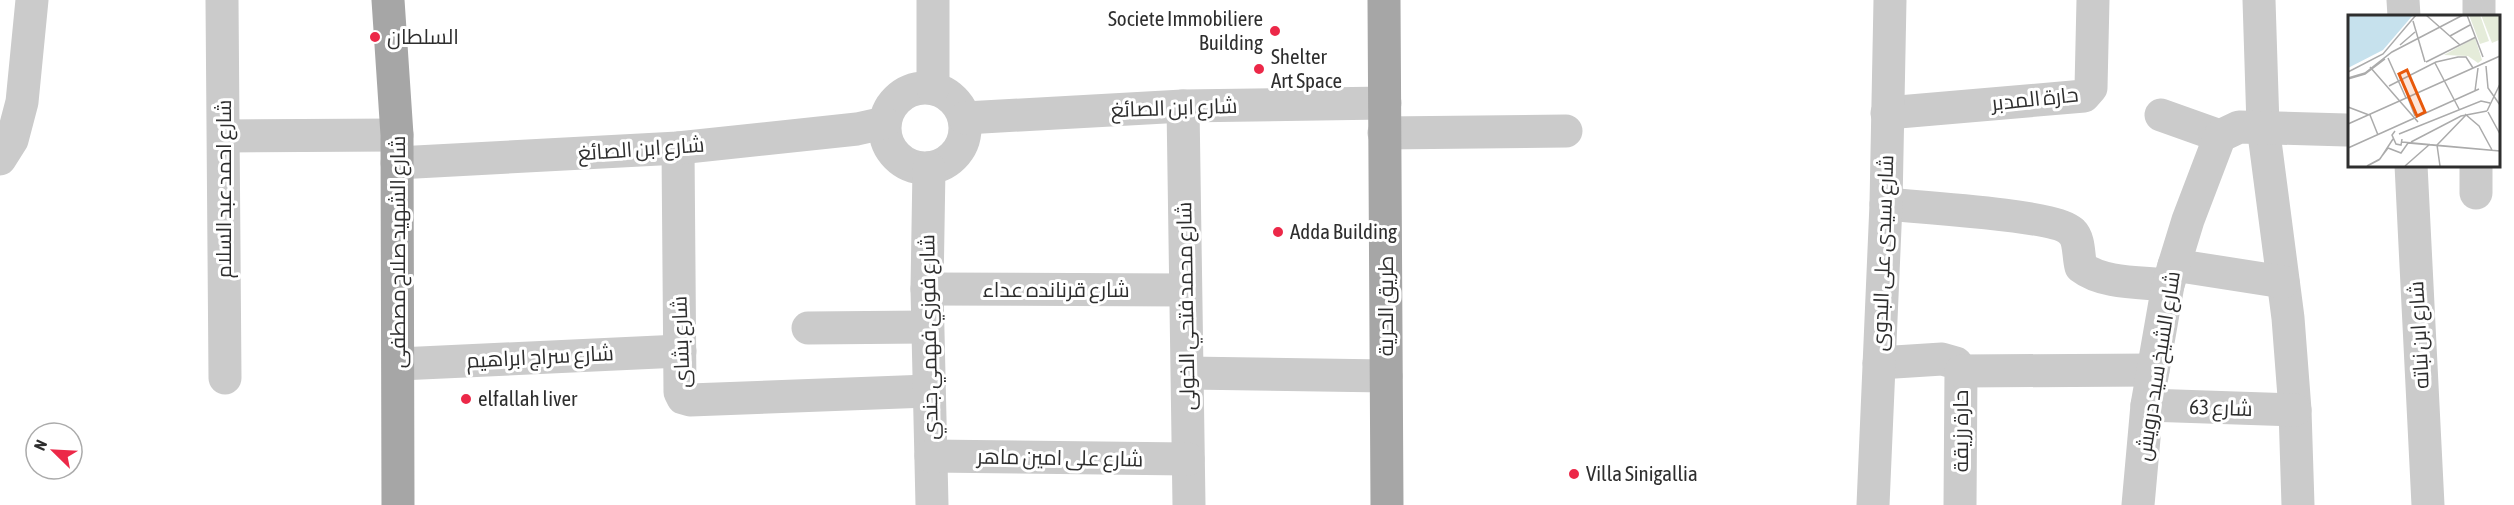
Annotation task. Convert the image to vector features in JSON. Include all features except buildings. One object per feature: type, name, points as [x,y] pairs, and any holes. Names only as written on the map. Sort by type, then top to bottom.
[{"type":"main road","name":"شارع الشهيد صلاح مصطفى","points":[[388,0],[397,149],[398,505]]},
{"type":"main road","name":"طريق الحرية","points":[[1384,0],[1387,505]]},
{"type":"street","points":[[0,159],[12,140],[22,102],[32,0]]},
{"type":"street","name":"شارع احمد عبد السلام","points":[[222,0],[225,136],[225,378]]},
{"type":"street","points":[[933,0],[933,87]]},
{"type":"street","points":[[1890,0],[1898,0]]},
{"type":"street","name":"شارع سيدى على البدوى","points":[[1873,505],[1886,204],[1890,0]]},
{"type":"street","name":"حارة المدبر","points":[[1887,113],[2084,96],[2091,88],[2093,0]]},
{"type":"street","points":[[2259,0],[2263,126],[2288,318],[2295,410],[2298,505]]},
{"type":"street","points":[[2403,0],[2404,15]]},
{"type":"street","points":[[920,87],[933,87],[945,92],[955,100],[964,118],[965,132],[962,145],[954,157],[942,165],[929,168],[915,167],[902,161],[885,138],[884,123],[888,110],[896,99],[907,91],[920,87]]},
{"type":"street","name":"شارع ابن الصائغ","points":[[964,118],[1184,106],[1566,131]]},
{"type":"street","name":"شارع محمد فتحي الخولى","points":[[1184,106],[1189,505]]},
{"type":"street","points":[[2161,115],[2220,136],[2239,127],[2346,130]]},
{"type":"street","name":"شارع ابن الصائغ","points":[[225,136],[397,149],[678,148],[857,129],[884,123]]},
{"type":"street","name":"شارع الشيخ سيد درويش","points":[[2138,505],[2147,405],[2171,275],[2188,220],[2220,136]]},
{"type":"street","name":"شارع بشاى","points":[[678,148],[680,392],[683,398],[690,400],[928,391]]},
{"type":"street","name":"شارع ابن نباته","points":[[2411,166],[2428,505]]},
{"type":"street","name":"شارع فوزي فهمي جندي","points":[[929,168],[927,327],[932,505]]},
{"type":"street","points":[[1886,204],[2062,225],[2071,230],[2077,238],[2080,267],[2099,277],[2171,275],[2283,282]]},
{"type":"street","name":"شارع قرنانده عداء","points":[[927,289],[1185,290]]},
{"type":"street","points":[[808,328],[927,327]]},
{"type":"street","name":"شارع سراج ابراهيم","points":[[399,364],[680,351]]},
{"type":"street","name":"حارة رزيقة","points":[[1879,363],[1942,359],[1956,363],[1961,371],[1960,505]]},
{"type":"street","points":[[1961,371],[2153,370]]},
{"type":"street","points":[[1188,374],[1386,376]]},
{"type":"street","name":"شارع 63","points":[[2147,405],[2295,410]]},
{"type":"street","name":"شارع على امين ماهر","points":[[931,456],[1188,459]]},
{"type":"place","name":"Societe Immobiliere Building","points":[[1275,31]]},
{"type":"place","name":"السلطان","points":[[375,37]]},
{"type":"place","name":"Shelter Art Space","points":[[1259,69]]},
{"type":"place","name":"Adda Building","points":[[1278,232]]},
{"type":"place","name":"elfallah liver","points":[[466,399]]},
{"type":"place","name":"Villa Sinigallia","points":[[1574,474]]}]
